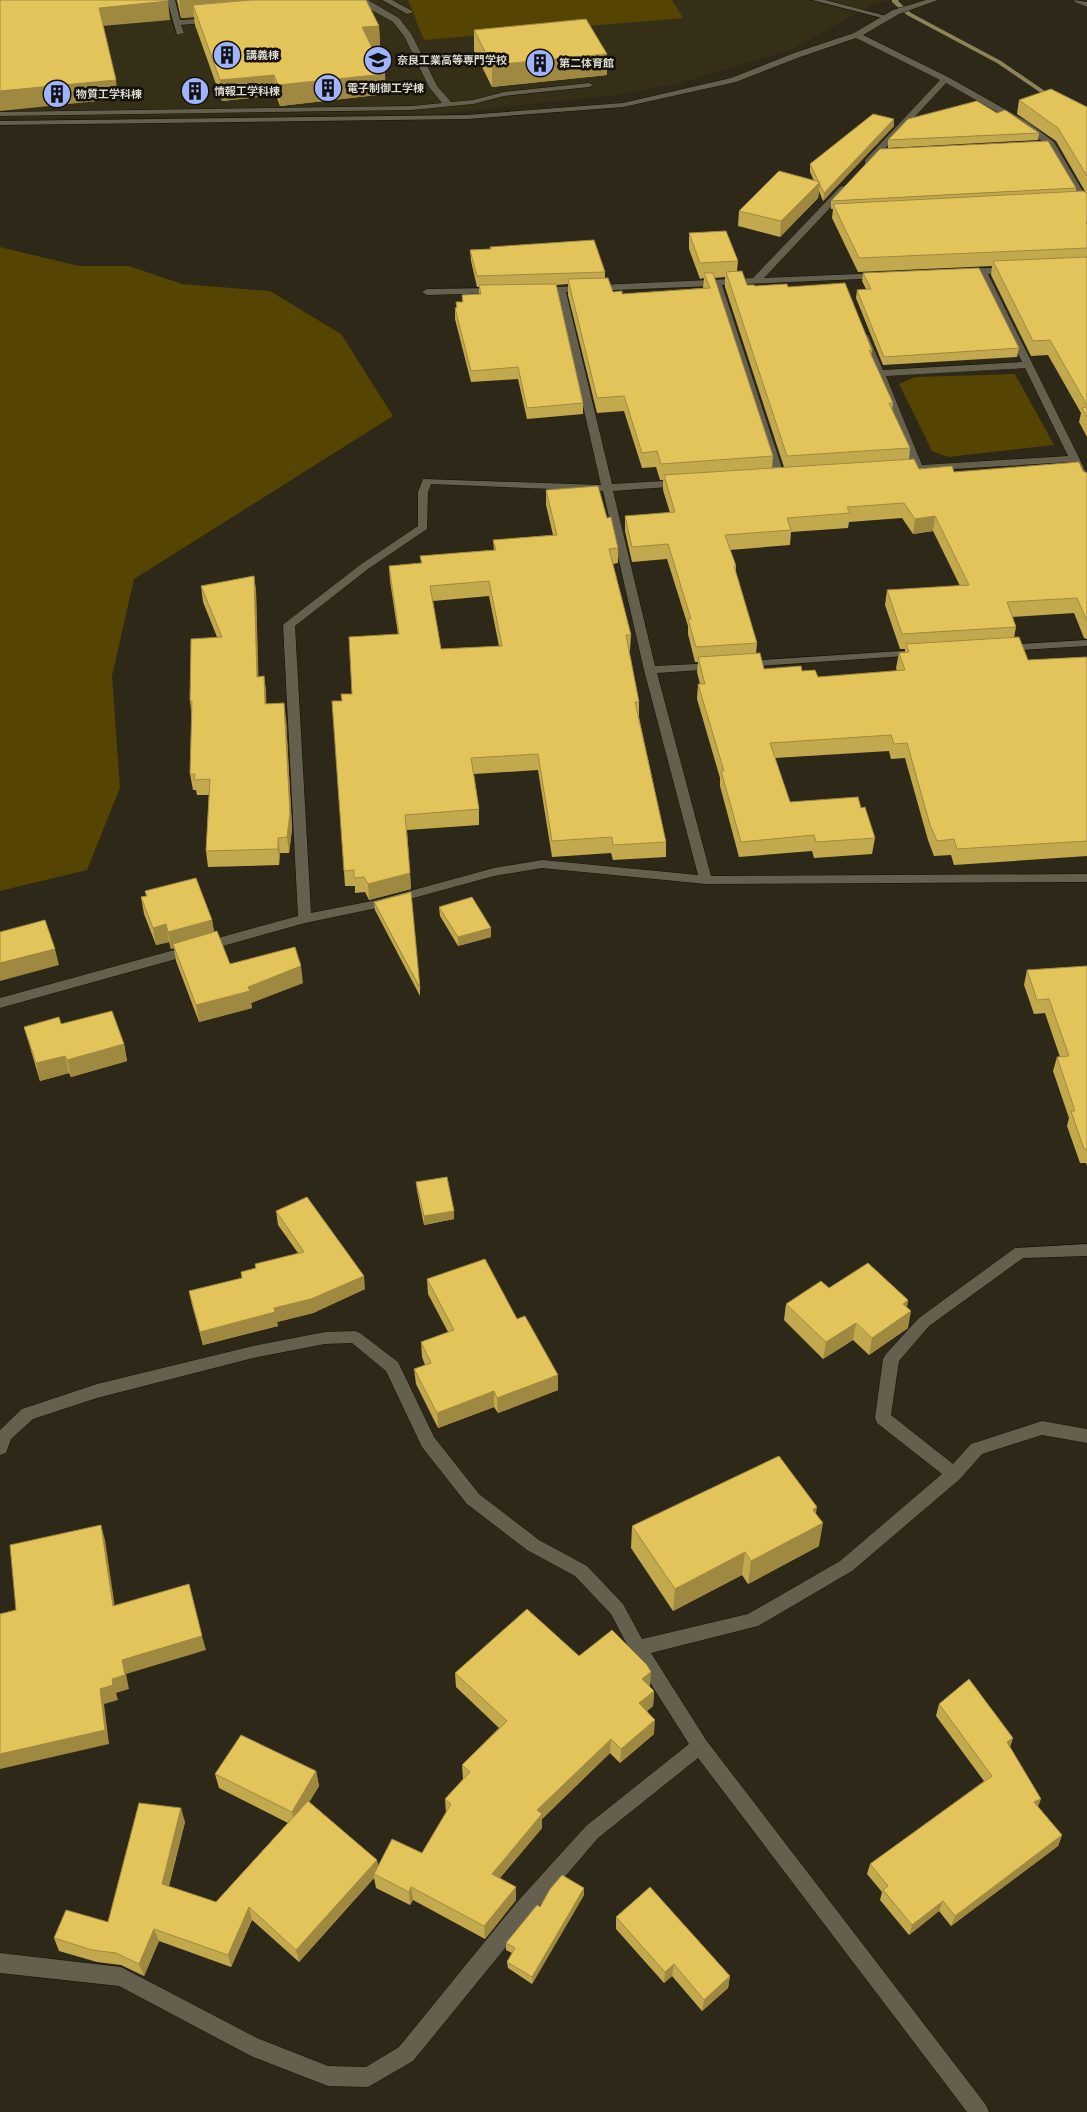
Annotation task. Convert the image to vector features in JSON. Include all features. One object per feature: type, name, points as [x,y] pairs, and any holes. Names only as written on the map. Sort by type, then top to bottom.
[{"type":"street","points":[[170,0],[180,33]]},
{"type":"street","points":[[386,0],[410,12]]},
{"type":"street","points":[[816,0],[886,17]]},
{"type":"street","points":[[0,123],[467,117],[623,105],[733,80],[797,55],[857,35],[896,12],[934,0]]},
{"type":"street","points":[[1078,0],[1087,5]]},
{"type":"street","points":[[364,4],[396,20],[408,36],[433,87],[449,104]]},
{"type":"street","points":[[177,23],[225,18]]},
{"type":"street","points":[[857,35],[945,79],[1025,124],[1051,144],[1086,202]]},
{"type":"street","points":[[864,167],[945,79]]},
{"type":"street","points":[[0,114],[412,108],[473,102],[504,94],[589,85]]},
{"type":"street","points":[[1032,145],[1051,144]]},
{"type":"street","points":[[876,153],[886,153]]},
{"type":"street","points":[[756,281],[824,214],[851,180]]},
{"type":"street","points":[[1075,200],[1086,202]]},
{"type":"street","points":[[954,272],[1020,269]]},
{"type":"street","points":[[982,271],[1087,485]]},
{"type":"street","points":[[532,290],[756,281],[843,282],[888,275]]},
{"type":"street","points":[[717,283],[780,477]]},
{"type":"street","points":[[561,290],[650,670],[706,880]]},
{"type":"street","points":[[427,292],[504,291]]},
{"type":"street","points":[[862,329],[918,468]]},
{"type":"street","points":[[880,372],[1029,366]]},
{"type":"street","points":[[889,470],[1074,459]]},
{"type":"street","points":[[305,920],[289,625],[364,567],[423,527],[422,492],[427,481],[606,488],[693,482]]},
{"type":"street","points":[[998,648],[1087,642]]},
{"type":"street","points":[[650,670],[928,652]]},
{"type":"street","points":[[0,1003],[305,920],[377,904],[494,872],[542,864],[706,880],[1087,878]]},
{"type":"street","points":[[954,1474],[883,1418],[891,1359],[924,1322],[1020,1252],[1087,1250]]},
{"type":"street","points":[[0,1448],[5,1435],[28,1414],[97,1391],[253,1352],[325,1338],[356,1337],[392,1367],[428,1442],[473,1500],[533,1545],[581,1571],[617,1609],[638,1648],[700,1746],[979,2112]]},
{"type":"street","points":[[638,1648],[752,1621],[846,1566],[954,1474],[977,1449],[1042,1428],[1087,1436]]},
{"type":"street","points":[[0,1963],[121,1977],[251,2046],[328,2076],[368,2077],[406,2054],[526,1908],[592,1832],[700,1746]]},
{"type":"shaded area","name":"奈良工業高等専門学校","points":[[0,0],[890,0],[872,5],[791,50],[677,84],[616,95],[439,114],[248,114],[0,119]]},
{"type":"shaded area","points":[[408,0],[672,0],[683,18],[424,40]]},
{"type":"shaded area","points":[[0,247],[79,266],[129,266],[182,284],[270,291],[341,334],[393,416],[134,579],[112,676],[120,788],[87,870],[0,891]]},
{"type":"shaded area","points":[[1015,374],[1054,445],[948,457],[932,451],[899,384],[915,377]]},
{"type":"building","points":[[0,0],[168,1],[99,8],[116,80],[0,91]]},
{"type":"building","points":[[251,0],[366,0],[379,26],[362,27],[385,74],[278,85],[274,75],[220,80],[193,5]]},
{"type":"building","points":[[586,19],[607,54],[492,65],[474,30]]},
{"type":"building","points":[[1051,89],[1087,107],[1087,176],[1058,128],[1019,100]]},
{"type":"building","points":[[977,101],[997,113],[1005,110],[1039,133],[888,140],[908,119]]},
{"type":"building","points":[[873,114],[894,119],[824,193],[810,164]]},
{"type":"building","points":[[1048,141],[1076,188],[831,201],[880,149]]},
{"type":"building","points":[[779,171],[820,182],[781,221],[739,211]]},
{"type":"building","points":[[1083,191],[1087,193],[1087,248],[859,258],[833,204]]},
{"type":"building","points":[[726,231],[738,261],[700,263],[689,233]]},
{"type":"building","points":[[594,240],[605,272],[477,276],[470,250],[491,249],[490,247]]},
{"type":"building","points":[[1087,257],[1087,405],[1050,340],[1033,341],[993,261]]},
{"type":"building","points":[[979,268],[1019,348],[884,357],[857,290],[871,289],[863,273]]},
{"type":"building","points":[[742,271],[747,285],[755,286],[787,284],[788,287],[845,283],[872,350],[869,350],[893,403],[889,403],[910,448],[787,456],[726,272]]},
{"type":"building","points":[[704,273],[713,273],[773,456],[661,464],[657,451],[642,453],[624,396],[597,398],[568,279],[608,278],[613,292],[622,291],[622,294],[710,288]]},
{"type":"building","points":[[556,284],[583,403],[527,408],[518,367],[471,371],[455,308],[457,308],[456,302],[463,302],[462,295],[481,294],[479,285]]},
{"type":"building","points":[[1087,407],[1087,417],[1082,408]]},
{"type":"building","points":[[914,459],[919,469],[952,466],[954,472],[1079,462],[1083,471],[1087,473],[1087,621],[1077,598],[1007,602],[1016,627],[902,634],[887,590],[969,585],[935,516],[915,519],[904,503],[847,507],[850,513],[787,518],[791,530],[725,535],[736,566],[734,566],[757,643],[696,647],[688,619],[691,619],[668,544],[632,547],[625,516],[675,512],[664,475]]},
{"type":"building","points":[[598,486],[607,518],[611,517],[618,548],[609,549],[631,635],[626,635],[639,702],[635,702],[666,842],[613,845],[612,837],[552,841],[538,754],[471,758],[479,809],[405,815],[410,873],[368,884],[364,877],[354,878],[354,870],[344,871],[332,701],[342,701],[341,694],[352,694],[349,637],[399,634],[389,566],[422,563],[420,556],[496,550],[493,540],[557,535],[546,490]],"holes":[[[489,581],[502,646],[441,649],[430,586]]]},
{"type":"building","points":[[254,576],[257,677],[264,676],[265,704],[284,703],[290,813],[287,837],[278,838],[278,849],[206,851],[210,779],[194,780],[195,774],[190,774],[191,639],[222,637],[201,586]]},
{"type":"building","points":[[1019,637],[1028,660],[1087,657],[1087,841],[957,849],[954,839],[937,841],[930,825],[907,743],[894,744],[891,735],[770,743],[790,802],[858,797],[861,808],[865,807],[875,838],[816,842],[814,835],[741,842],[721,771],[724,771],[698,684],[705,684],[698,657],[760,653],[764,669],[801,666],[802,671],[815,670],[818,677],[905,670],[899,653],[909,652],[906,644]]},
{"type":"building","points":[[196,878],[212,920],[168,932],[166,924],[153,928],[141,897],[147,896],[145,891]]},
{"type":"building","points":[[411,892],[420,988],[374,902]]},
{"type":"building","points":[[472,897],[491,928],[458,937],[439,907]]},
{"type":"building","points":[[45,920],[55,949],[0,963],[0,932]]},
{"type":"building","points":[[217,931],[230,964],[295,947],[301,966],[248,987],[250,991],[196,1005],[173,944]]},
{"type":"building","points":[[1087,966],[1087,1149],[1084,1149],[1071,1111],[1075,1111],[1057,1057],[1069,1056],[1049,999],[1037,1000],[1027,970]]},
{"type":"building","points":[[112,1011],[124,1044],[67,1060],[65,1056],[36,1063],[24,1027],[59,1017],[61,1024]]},
{"type":"building","points":[[447,1177],[454,1211],[424,1216],[416,1182]]},
{"type":"building","points":[[307,1197],[364,1276],[311,1299],[274,1308],[275,1312],[200,1332],[189,1291],[242,1278],[241,1272],[256,1268],[255,1264],[304,1252],[276,1211]]},
{"type":"building","points":[[485,1259],[517,1319],[525,1316],[558,1375],[497,1398],[494,1391],[437,1413],[414,1369],[431,1363],[421,1342],[454,1330],[427,1279]]},
{"type":"building","points":[[868,1263],[908,1300],[903,1304],[911,1311],[872,1338],[856,1323],[826,1342],[786,1304],[821,1281],[829,1288]]},
{"type":"building","points":[[779,1456],[817,1507],[813,1510],[823,1523],[751,1561],[745,1552],[675,1589],[632,1526]]},
{"type":"building","points":[[101,1525],[113,1606],[189,1584],[202,1636],[122,1660],[125,1675],[112,1679],[113,1685],[100,1689],[105,1730],[0,1754],[0,1614],[16,1610],[10,1545]]},
{"type":"building","points":[[527,1609],[579,1656],[612,1630],[647,1665],[651,1672],[642,1679],[654,1691],[639,1703],[655,1720],[621,1749],[611,1739],[537,1810],[542,1814],[492,1874],[516,1887],[484,1926],[411,1887],[409,1892],[374,1874],[392,1839],[422,1853],[451,1804],[445,1799],[470,1772],[462,1765],[507,1721],[455,1673]]},
{"type":"building","points":[[969,1679],[1013,1738],[1007,1742],[1041,1799],[1034,1802],[1062,1835],[955,1916],[943,1901],[912,1925],[883,1890],[888,1886],[870,1864],[992,1776],[939,1704]]},
{"type":"building","points":[[241,1735],[316,1771],[292,1812],[215,1774]]},
{"type":"building","points":[[308,1801],[377,1860],[296,1950],[249,1907],[228,1955],[154,1929],[139,1964],[116,1953],[92,1950],[54,1938],[66,1910],[108,1922],[139,1803],[181,1808],[162,1884],[216,1902]]},
{"type":"building","points":[[562,1875],[584,1888],[532,1977],[507,1962],[515,1948],[506,1943],[537,1905],[540,1907],[550,1889]]},
{"type":"building","points":[[650,1887],[730,1976],[704,2000],[674,1964],[665,1972],[616,1917]]},
{"type":"waterway","points":[[896,0],[894,1],[909,14],[999,62],[1055,100]]},
{"type":"place","name":"講義棟","points":[[227,55]]},
{"type":"place","name":"奈良工業高等専門学校","points":[[378,60]]},
{"type":"place","name":"第二体育館","points":[[540,63]]},
{"type":"place","name":"電子制御工学棟","points":[[328,88]]},
{"type":"place","name":"情報工学科棟","points":[[195,91]]},
{"type":"place","name":"物質工学科棟","points":[[57,94]]}]
